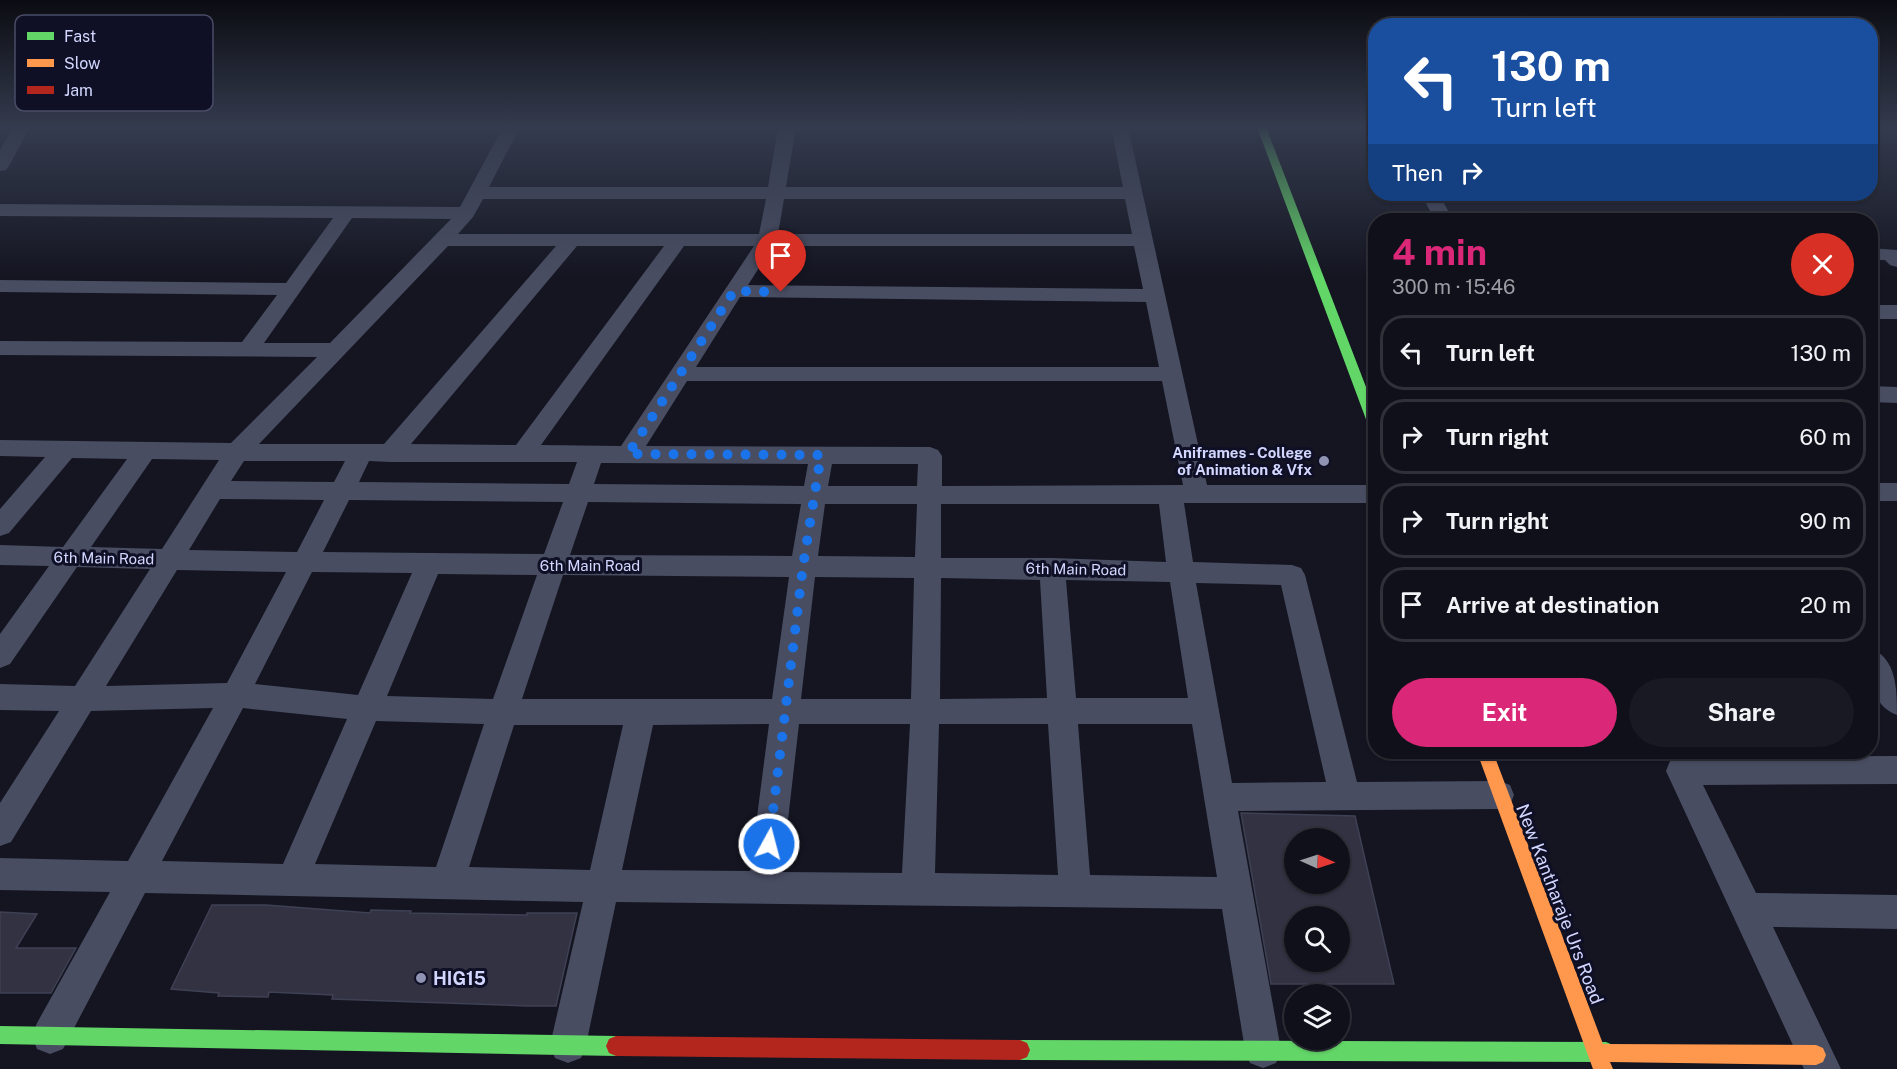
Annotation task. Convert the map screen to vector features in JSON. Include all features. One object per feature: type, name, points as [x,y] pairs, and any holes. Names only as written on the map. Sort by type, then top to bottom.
[{"type":"street","points":[[0,831],[237,452],[443,240],[466,213],[485,177]]},
{"type":"street","points":[[628,454],[768,239],[779,177]]},
{"type":"street","points":[[1130,177],[1172,374],[1183,495],[1181,572],[1263,1050]]},
{"type":"street","points":[[1281,177],[1368,409]]},
{"type":"street","points":[[476,193],[1134,193]]},
{"type":"street","points":[[0,210],[466,213]]},
{"type":"street","points":[[248,350],[347,212]]},
{"type":"street","points":[[523,453],[679,239]]},
{"type":"street","points":[[443,240],[1144,240]]},
{"type":"street","points":[[50,1036],[235,695],[341,491],[572,240]]},
{"type":"street","points":[[1878,254],[1890,254],[1897,261]]},
{"type":"street","points":[[0,286],[292,289]]},
{"type":"street","points":[[734,291],[1156,296]]},
{"type":"street","points":[[1878,312],[1897,312]]},
{"type":"street","points":[[0,348],[337,350]]},
{"type":"street","points":[[680,374],[1172,374]]},
{"type":"street","points":[[1878,394],[1897,395]]},
{"type":"street","points":[[0,448],[237,452],[930,456],[925,710],[918,890]]},
{"type":"street","points":[[0,526],[66,449]]},
{"type":"street","points":[[0,656],[146,450]]},
{"type":"street","points":[[447,884],[503,712],[592,454]]},
{"type":"street","points":[[764,888],[803,566],[821,455]]},
{"type":"street","points":[[214,490],[815,495],[1368,494]]},
{"type":"street","points":[[1878,492],[1897,492]]},
{"type":"street","name":"6th Main Road","points":[[0,555],[303,563],[1053,568],[1292,575],[1345,797]]},
{"type":"street","points":[[292,880],[429,563]]},
{"type":"street","points":[[1053,568],[1075,891]]},
{"type":"street","points":[[1878,672],[1897,702]]},
{"type":"street","points":[[0,697],[83,699],[235,695],[365,708],[503,712],[1205,711]]},
{"type":"street","points":[[568,1045],[641,711]]},
{"type":"street","name":"New Kantharaje Urs Road","points":[[1487,759],[1603,1069]]},
{"type":"street","points":[[0,1035],[50,1036],[376,1057],[568,1045],[1096,1060],[1263,1050],[1597,1051],[1820,1062],[1681,771],[1897,770]]},
{"type":"street","points":[[1221,797],[1500,795]]},
{"type":"street","points":[[0,874],[136,875],[447,884],[1237,893]]},
{"type":"street","points":[[1748,910],[1897,912]]},
{"type":"building","points":[[1241,813],[1355,816],[1394,984],[1271,984]]},
{"type":"building","points":[[212,905],[266,905],[370,913],[371,910],[527,915],[527,913],[577,913],[556,1006],[528,1006],[332,999],[333,995],[269,992],[268,997],[218,996],[219,993],[171,989]]},
{"type":"building","points":[[0,912],[37,914],[16,948],[76,948],[51,993],[0,993]]},
{"type":"traffic: fast","points":[[1280,177],[1368,409]]},
{"type":"traffic: fast","points":[[0,1035],[616,1046]]},
{"type":"traffic: fast","points":[[1020,1050],[1606,1052]]},
{"type":"traffic: slow","points":[[1488,759],[1603,1069]]},
{"type":"traffic: slow","points":[[1606,1052],[1816,1055]]},
{"type":"traffic: jam","points":[[616,1046],[1020,1050]]},
{"type":"place","name":"Aniframes - College of Animation & Vfx","points":[[1324,461]]},
{"type":"place","name":"HIG15","points":[[421,978]]},
{"type":"route","points":[[769,844],[803,566],[821,455],[628,454],[734,291],[781,292]]}]
